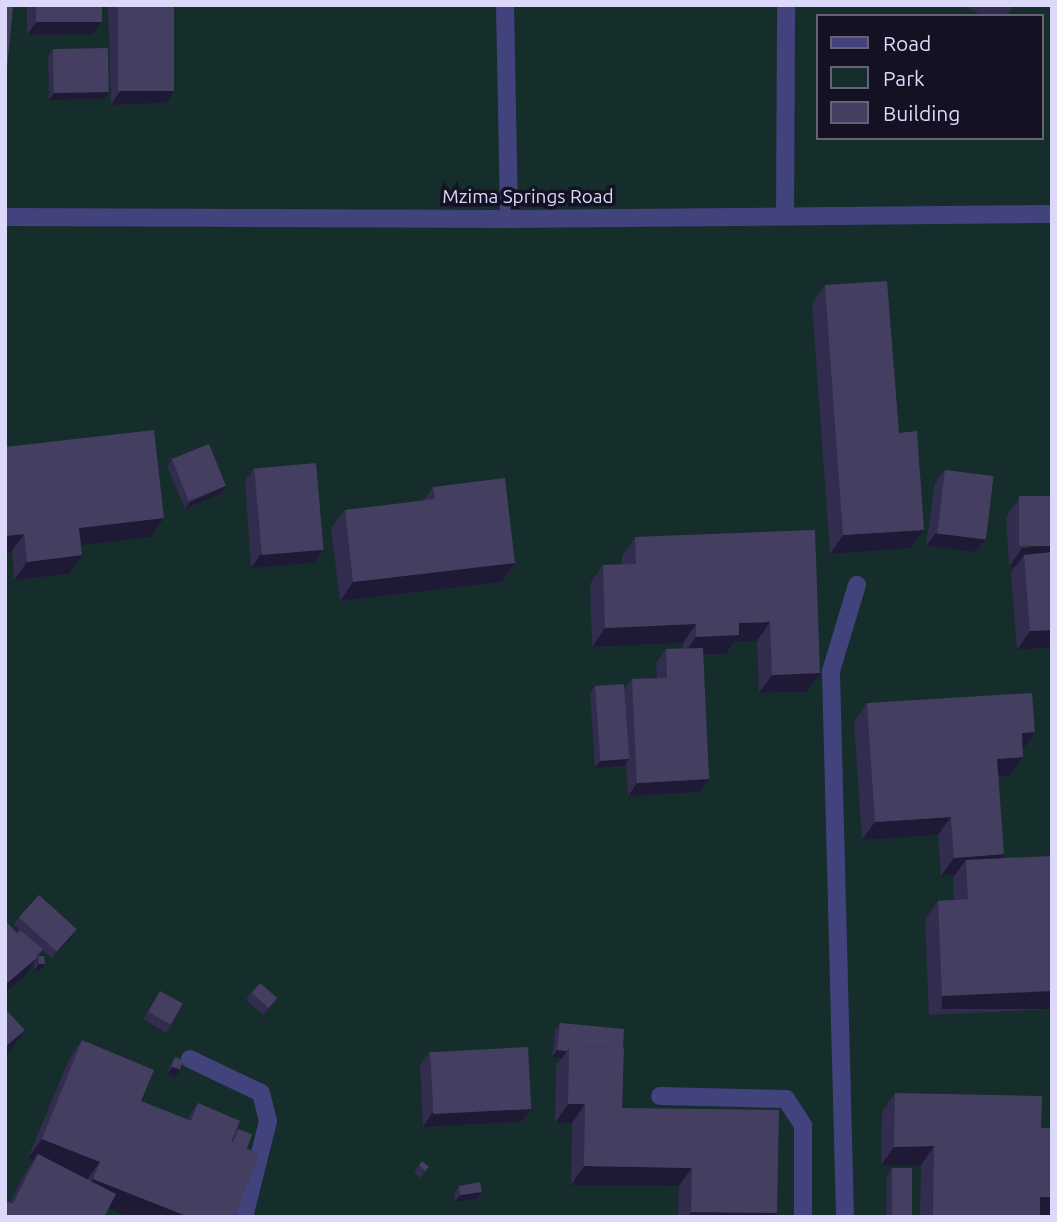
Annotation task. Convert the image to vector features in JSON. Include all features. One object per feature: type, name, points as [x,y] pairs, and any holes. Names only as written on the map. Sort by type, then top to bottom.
[{"type":"street","points":[[505,5],[509,219]]},
{"type":"street","points":[[785,215],[786,5]]},
{"type":"street","name":"Mzima Springs Road","points":[[5,217],[509,219],[1052,214]]},
{"type":"street","points":[[845,1217],[831,671],[857,585]]},
{"type":"street","points":[[190,1059],[261,1093],[268,1121],[244,1217]]},
{"type":"street","points":[[660,1096],[786,1099],[803,1125],[803,1217]]},
{"type":"green space","points":[[5,5],[1052,5],[1052,1217],[5,1217]]},
{"type":"building","points":[[5,5],[13,6],[7,69],[5,69]]},
{"type":"building","points":[[36,5],[102,5],[102,22],[36,22]]},
{"type":"building","points":[[118,5],[174,5],[174,91],[118,91]]},
{"type":"building","points":[[108,48],[109,92],[54,93],[53,49]]},
{"type":"building","points":[[887,281],[899,433],[917,431],[924,530],[843,535],[825,285]]},
{"type":"building","points":[[154,430],[164,518],[79,528],[82,555],[27,562],[24,534],[5,536],[5,447]]},
{"type":"building","points":[[209,444],[226,486],[189,501],[172,459]]},
{"type":"building","points":[[316,463],[324,550],[262,555],[254,468]]},
{"type":"building","points":[[945,470],[994,476],[986,539],[937,534]]},
{"type":"building","points":[[505,478],[515,563],[353,582],[345,510],[435,499],[433,487]]},
{"type":"building","points":[[1019,496],[1052,496],[1052,546],[1019,546]]},
{"type":"building","points":[[815,530],[820,673],[772,675],[770,622],[739,623],[739,635],[696,637],[696,624],[605,628],[603,565],[636,564],[635,537]]},
{"type":"building","points":[[1052,552],[1052,630],[1030,631],[1024,555]]},
{"type":"building","points":[[703,648],[709,779],[637,783],[632,679],[667,678],[666,649]]},
{"type":"building","points":[[624,684],[629,759],[600,761],[595,686]]},
{"type":"building","points":[[1032,693],[1035,732],[1022,733],[1023,757],[997,759],[1004,854],[954,858],[951,817],[875,822],[867,703]]},
{"type":"building","points":[[1052,856],[1052,991],[942,996],[938,901],[968,899],[966,860]]},
{"type":"building","points":[[39,895],[77,929],[57,951],[19,917]]},
{"type":"building","points":[[5,920],[38,957],[5,985]]},
{"type":"building","points":[[20,930],[43,949],[37,956],[17,933]]},
{"type":"building","points":[[39,956],[44,956],[45,964],[39,964]]},
{"type":"building","points":[[260,983],[277,998],[269,1008],[251,993]]},
{"type":"building","points":[[160,991],[183,1004],[171,1025],[148,1012]]},
{"type":"building","points":[[5,1009],[25,1030],[5,1047]]},
{"type":"building","points":[[560,1023],[624,1029],[623,1048],[569,1047],[567,1051],[557,1050]]},
{"type":"building","points":[[82,1040],[154,1070],[141,1101],[191,1121],[198,1103],[240,1121],[231,1142],[260,1154],[234,1217],[189,1217],[93,1179],[100,1162],[42,1139]]},
{"type":"building","points":[[528,1047],[531,1109],[433,1114],[430,1052]]},
{"type":"building","points":[[569,1047],[624,1048],[622,1108],[779,1110],[777,1213],[691,1212],[692,1168],[584,1166],[585,1104],[568,1104]]},
{"type":"building","points":[[175,1057],[183,1060],[180,1070],[171,1066]]},
{"type":"building","points":[[895,1093],[1042,1096],[1041,1128],[1052,1128],[1052,1197],[1040,1197],[1040,1217],[933,1217],[934,1146],[894,1147]]},
{"type":"building","points":[[238,1129],[252,1134],[247,1148],[233,1143]]},
{"type":"building","points":[[38,1154],[116,1194],[104,1217],[5,1217],[5,1200],[13,1204]]},
{"type":"building","points":[[422,1161],[429,1167],[425,1171],[419,1165]]},
{"type":"building","points":[[892,1168],[912,1168],[912,1217],[892,1217]]},
{"type":"building","points":[[480,1182],[482,1192],[460,1195],[459,1186]]}]
